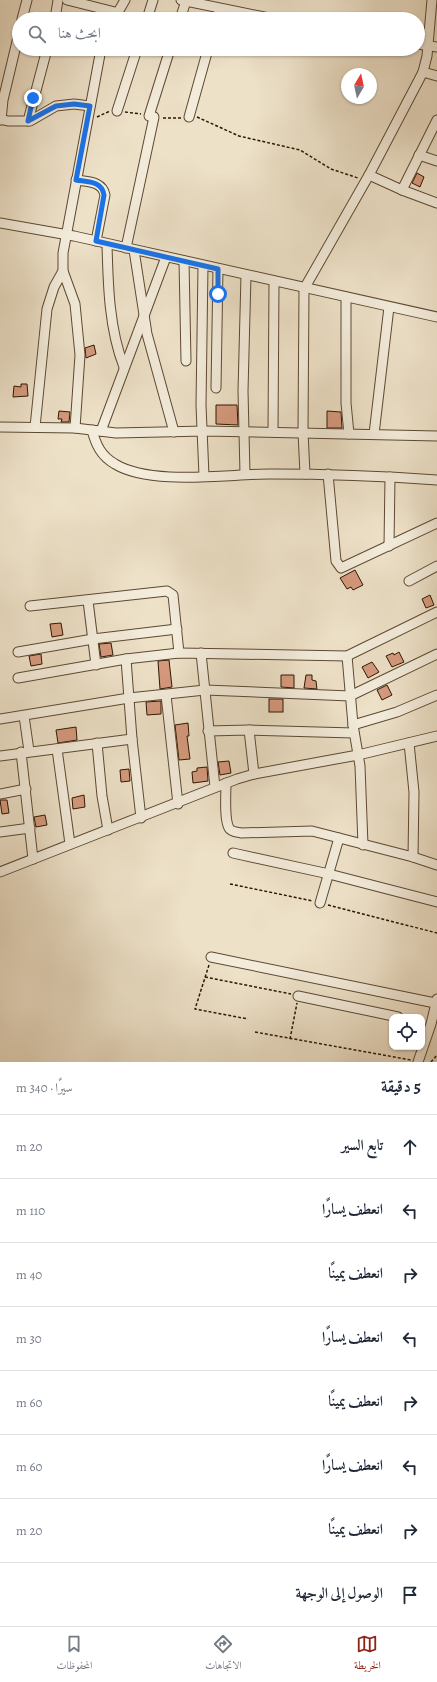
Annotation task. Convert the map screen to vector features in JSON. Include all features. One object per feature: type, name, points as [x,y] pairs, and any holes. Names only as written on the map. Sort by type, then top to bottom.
[{"type":"street","points":[[24,12],[27,0]]},
{"type":"street","points":[[56,12],[58,0]]},
{"type":"street","points":[[67,0],[98,4],[110,12]]},
{"type":"street","points":[[118,12],[125,0]]},
{"type":"street","points":[[149,12],[153,0]]},
{"type":"street","points":[[306,474],[303,432],[304,289],[367,178],[423,72],[432,47],[432,0]]},
{"type":"street","points":[[182,12],[184,1],[236,12]]},
{"type":"street","points":[[14,56],[3,100],[1,119],[28,121],[56,106],[74,104],[90,106]]},
{"type":"street","points":[[28,121],[45,56]]},
{"type":"street","points":[[75,428],[80,355],[74,304],[63,271],[63,253],[100,56]]},
{"type":"street","points":[[117,111],[135,56]]},
{"type":"street","points":[[168,56],[152,116],[130,249],[147,334],[174,432]]},
{"type":"street","points":[[189,117],[206,56]]},
{"type":"street","points":[[423,72],[437,76]]},
{"type":"street","points":[[402,190],[437,120]]},
{"type":"street","points":[[419,155],[437,161]]},
{"type":"street","points":[[367,178],[437,203]]},
{"type":"street","points":[[76,180],[95,183],[104,190],[96,241]]},
{"type":"street","points":[[0,223],[96,241],[437,318]]},
{"type":"street","points":[[107,244],[108,280],[117,348],[124,367]]},
{"type":"street","points":[[166,257],[124,367],[96,431],[98,450],[115,465],[145,474],[175,476],[328,474],[437,480]]},
{"type":"street","points":[[184,261],[186,361]]},
{"type":"street","points":[[203,266],[201,405],[204,476]]},
{"type":"street","points":[[216,388],[218,269]]},
{"type":"street","points":[[35,428],[47,309],[54,287],[63,271]]},
{"type":"street","points":[[245,474],[243,391],[246,275]]},
{"type":"street","points":[[273,432],[274,282]]},
{"type":"street","points":[[346,297],[346,403],[349,434]]},
{"type":"street","points":[[374,434],[389,307]]},
{"type":"street","points":[[0,427],[75,428],[116,433],[202,431],[303,432],[437,438]]},
{"type":"street","points":[[328,474],[336,561],[338,566],[341,568],[346,567],[437,523]]},
{"type":"street","points":[[389,546],[390,477]]},
{"type":"street","points":[[409,580],[437,566]]},
{"type":"street","points":[[30,606],[88,601],[167,591],[173,595],[179,653]]},
{"type":"street","points":[[88,601],[96,665]]},
{"type":"street","points":[[18,678],[126,659],[179,653],[346,656],[437,612]]},
{"type":"street","points":[[18,652],[93,639],[177,628]]},
{"type":"street","points":[[200,653],[208,731],[216,787]]},
{"type":"street","points":[[0,719],[129,698],[205,690],[350,696],[437,654]]},
{"type":"street","points":[[346,656],[353,729],[362,789],[363,844]]},
{"type":"street","points":[[126,659],[132,739],[141,818]]},
{"type":"street","points":[[166,695],[178,804]]},
{"type":"street","points":[[208,731],[353,729],[437,695]]},
{"type":"street","points":[[24,716],[26,789],[33,859]]},
{"type":"street","points":[[249,730],[254,774]]},
{"type":"street","points":[[0,872],[178,804],[226,783],[254,774],[358,755],[437,736]]},
{"type":"street","points":[[0,756],[132,739]]},
{"type":"street","points":[[97,743],[108,830]]},
{"type":"street","points":[[409,743],[414,792],[413,857]]},
{"type":"street","points":[[57,749],[70,844]]},
{"type":"street","points":[[226,783],[227,821],[232,831],[241,833],[312,831],[413,857],[437,865]]},
{"type":"street","points":[[0,794],[26,789]]},
{"type":"street","points":[[0,832],[30,828]]},
{"type":"street","points":[[320,903],[339,838]]},
{"type":"street","points":[[233,853],[329,874],[437,902]]},
{"type":"street","points":[[211,958],[436,1001],[427,1023],[418,1062]]},
{"type":"street","points":[[298,996],[389,1015]]},
{"type":"path","points":[[86,123],[103,113],[117,111],[167,119],[199,117],[239,136],[300,150],[331,169],[367,178]]},
{"type":"path","points":[[230,884],[320,903],[437,933]]},
{"type":"path","points":[[211,958],[195,1008],[248,1019]]},
{"type":"path","points":[[205,977],[298,996],[290,1039]]},
{"type":"path","points":[[255,1032],[418,1062]]},
{"type":"path","points":[[431,1062],[437,1055]]},
{"type":"building","points":[[417,173],[424,177],[420,187],[412,183]]},
{"type":"building","points":[[94,345],[96,354],[86,358],[85,348]]},
{"type":"building","points":[[21,384],[27,384],[28,396],[13,397],[14,386],[21,387]]},
{"type":"building","points":[[216,405],[237,405],[238,425],[216,424]]},
{"type":"building","points":[[59,411],[70,412],[69,422],[61,422],[62,419],[58,419]]},
{"type":"building","points":[[327,411],[341,412],[342,428],[327,428]]},
{"type":"building","points":[[355,570],[363,585],[353,590],[351,587],[347,589],[340,578]]},
{"type":"building","points":[[430,595],[434,605],[426,608],[422,599]]},
{"type":"building","points":[[61,623],[63,635],[52,637],[50,624]]},
{"type":"building","points":[[111,643],[113,655],[101,657],[99,644]]},
{"type":"building","points":[[399,652],[404,662],[392,667],[386,656],[393,653],[394,655]]},
{"type":"building","points":[[41,654],[42,664],[31,666],[29,656]]},
{"type":"building","points":[[169,660],[172,687],[160,689],[158,661]]},
{"type":"building","points":[[372,662],[379,672],[368,678],[362,667]]},
{"type":"building","points":[[281,675],[294,675],[294,688],[281,687]]},
{"type":"building","points":[[306,675],[312,675],[312,680],[316,681],[317,689],[304,688]]},
{"type":"building","points":[[387,685],[392,695],[382,700],[377,690]]},
{"type":"building","points":[[269,699],[283,699],[283,712],[269,712]]},
{"type":"building","points":[[161,701],[161,714],[147,715],[146,702]]},
{"type":"building","points":[[188,723],[189,736],[187,736],[190,759],[179,760],[175,725]]},
{"type":"building","points":[[76,727],[77,740],[58,743],[56,730]]},
{"type":"building","points":[[229,761],[231,773],[220,775],[218,762]]},
{"type":"building","points":[[207,767],[208,781],[193,783],[192,772],[197,771],[197,768]]},
{"type":"building","points":[[129,769],[130,781],[121,782],[120,770]]},
{"type":"building","points":[[84,795],[85,807],[73,809],[72,798]]},
{"type":"building","points":[[0,800],[7,800],[9,813],[2,814]]},
{"type":"building","points":[[45,815],[47,825],[36,827],[34,817]]},
{"type":"route","points":[[33,98],[28,121],[56,106],[64,104],[90,106],[76,180],[95,183],[104,190],[96,241],[218,269],[218,294]]}]
